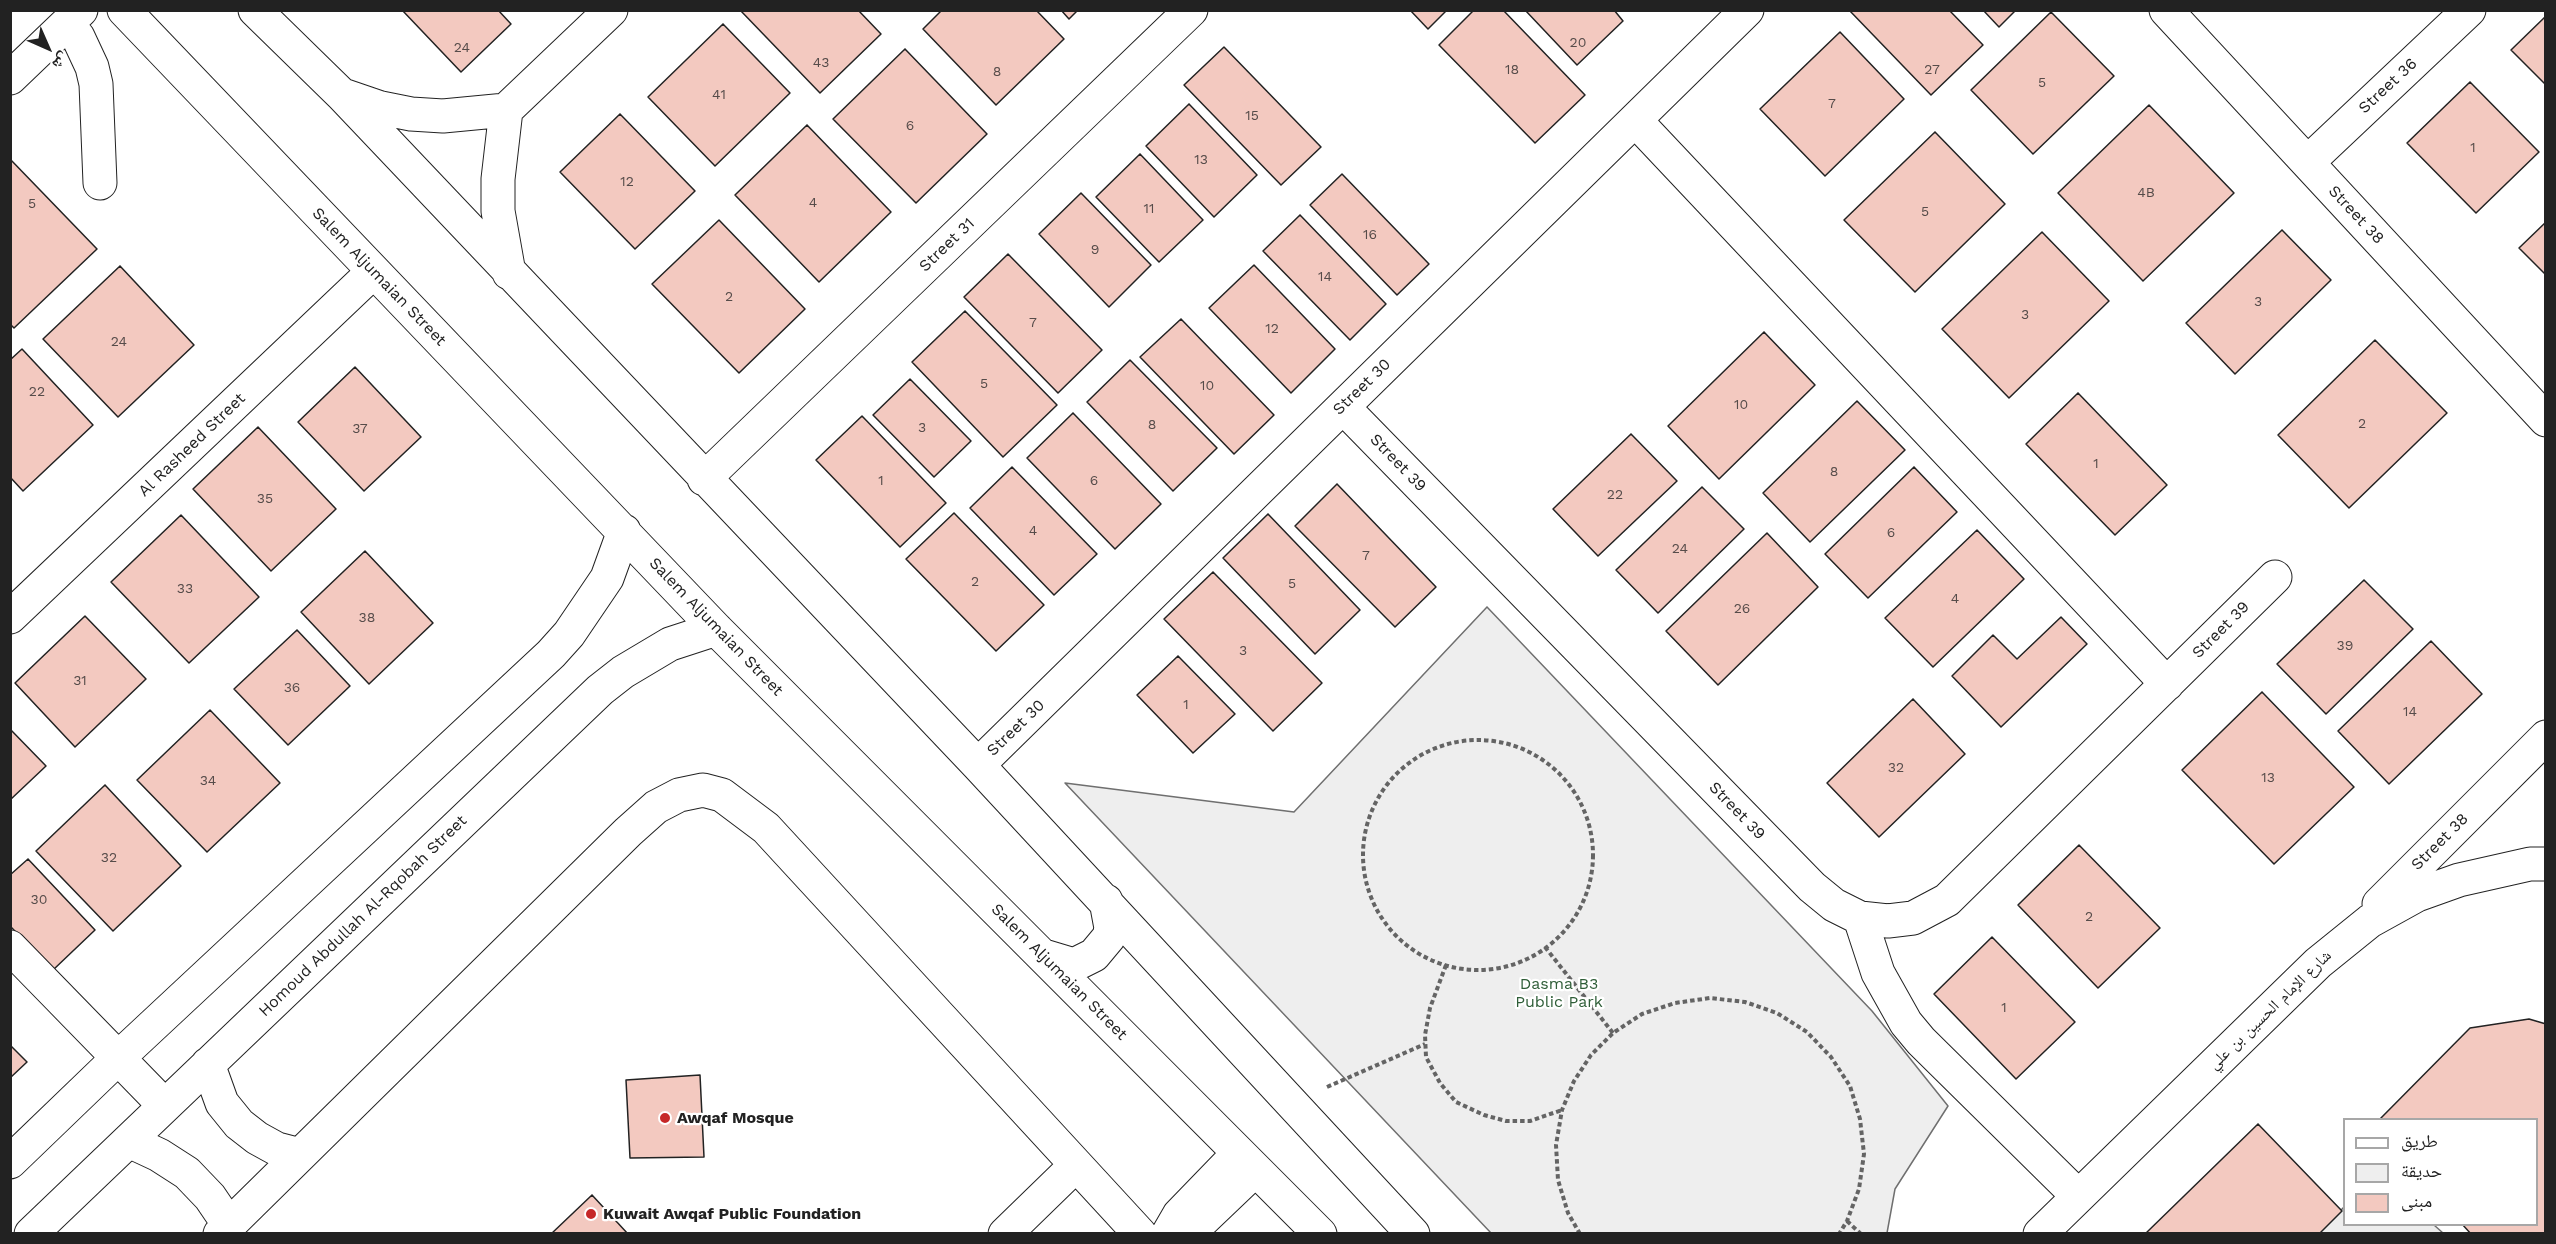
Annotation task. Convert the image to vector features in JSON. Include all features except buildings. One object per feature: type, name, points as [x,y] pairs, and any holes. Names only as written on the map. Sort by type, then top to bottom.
[{"type":"street","name":"Salem Aljumaian Street","points":[[124,10],[164,49],[373,272],[716,629],[1320,1233]]},
{"type":"street","points":[[163,10],[159,33],[164,49]]},
{"type":"street","points":[[255,10],[342,95],[704,479],[978,765],[1413,1233]]},
{"type":"street","points":[[342,95],[381,108],[411,114],[443,116],[506,110],[611,10]]},
{"type":"street","name":"Street 31","points":[[704,479],[1191,10]]},
{"type":"street","name":"Street 30","points":[[978,765],[1747,10]]},
{"type":"street","name":"Street 38","points":[[2166,10],[2546,420]]},
{"type":"street","name":"Street 36","points":[[2308,162],[2469,10]]},
{"type":"street","points":[[10,78],[74,17]]},
{"type":"street","points":[[74,17],[78,37],[92,67],[96,84],[100,183]]},
{"type":"street","points":[[506,110],[498,179],[498,211],[509,273]]},
{"type":"street","points":[[1635,120],[2167,684]]},
{"type":"street","name":"Al Rasheed Street","points":[[10,617],[373,272]]},
{"type":"street","name":"Street 39","points":[[1343,407],[1812,887],[1834,905],[1860,918],[1888,921],[1913,918],[1947,900],[2275,577]]},
{"type":"street","points":[[10,1162],[118,1058],[551,654],[569,634],[607,578],[624,531]]},
{"type":"street","name":"Homoud Abdullah Al-Rqobah Street","points":[[31,1233],[600,690],[623,672],[662,648],[716,629]]},
{"type":"street","name":"Street 38","points":[[2335,947],[2546,737]]},
{"type":"street","points":[[129,1141],[159,1155],[186,1173],[210,1197],[224,1229],[635,826],[656,807],[679,795],[704,790],[722,795],[766,828],[1140,1233]]},
{"type":"street","name":"شارع الإمام الحسين بن علي","points":[[2040,1233],[2335,947],[2370,921],[2438,887],[2495,870],[2530,864],[2546,864]]},
{"type":"street","points":[[1044,956],[1059,963],[1074,964],[1094,955],[1109,937],[1106,901]]},
{"type":"street","points":[[1860,918],[1878,972],[1906,1023],[1921,1041],[2079,1196]]},
{"type":"street","points":[[10,947],[165,1106]]},
{"type":"street","points":[[208,1064],[222,1103],[239,1124],[257,1138],[278,1149],[300,1155]]},
{"type":"street","points":[[1168,1233],[1179,1215],[1247,1161]]},
{"type":"street","points":[[1188,1233],[1247,1161]]},
{"type":"street","points":[[1005,1233],[1076,1165]]},
{"type":"path","points":[[1484,740],[1509,744],[1533,754],[1554,768],[1566,781],[1584,810],[1592,834],[1593,860],[1589,885],[1580,909],[1564,930],[1545,947],[1528,958],[1487,969],[1446,965],[1422,956],[1401,941],[1385,922],[1372,899],[1365,874],[1363,849],[1367,824],[1377,800],[1392,778],[1411,761],[1434,749],[1458,741],[1484,740]]},
{"type":"path","points":[[1545,947],[1613,1033]]},
{"type":"path","points":[[1446,965],[1430,1008],[1425,1044],[1426,1057],[1440,1083],[1456,1102],[1484,1115],[1506,1121],[1530,1121],[1562,1110]]},
{"type":"path","points":[[1580,1233],[1568,1213],[1558,1179],[1556,1145],[1562,1110],[1574,1081],[1591,1055],[1613,1033],[1642,1014],[1675,1003],[1710,998],[1755,1006],[1777,1013],[1807,1032],[1831,1057],[1850,1086],[1860,1119],[1864,1154],[1859,1189],[1847,1221],[1839,1233]]},
{"type":"path","points":[[1292,1102],[1425,1044]]},
{"type":"path","points":[[1847,1221],[1861,1233]]},
{"type":"green space","name":"Dasma B3 Public Park","points":[[1487,607],[1872,1011],[1948,1106],[1895,1189],[1887,1233],[1491,1233],[1065,783],[1294,812]]},
{"type":"shaded area","points":[[2343,1208],[2343,1226],[2435,1226],[2443,1233],[2318,1234]]},
{"type":"place","name":"Awqaf Mosque","points":[[665,1118]]},
{"type":"place","name":"Kuwait Awqaf Public Foundation","points":[[591,1214]]}]
